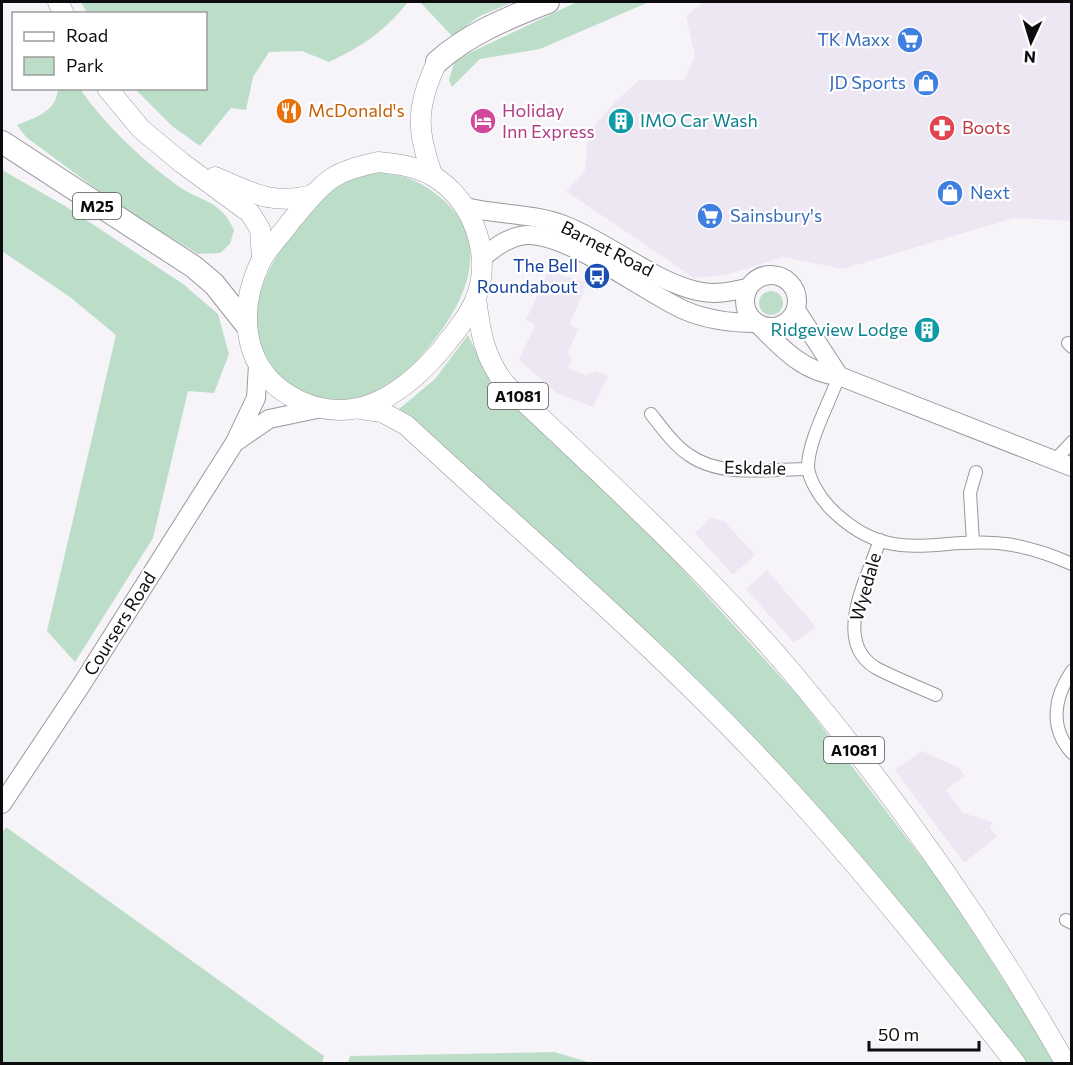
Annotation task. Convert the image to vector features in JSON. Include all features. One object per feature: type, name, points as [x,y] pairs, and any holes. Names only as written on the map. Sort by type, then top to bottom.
[{"type":"highway","points":[[437,62],[454,46],[476,33],[548,2]]},
{"type":"highway","name":"M25","points":[[2,142],[194,267],[214,284],[245,323]]},
{"type":"main road","points":[[433,176],[422,145],[419,117],[423,93],[437,62]]},
{"type":"main road","points":[[109,90],[141,129],[182,163],[250,213],[260,229],[262,258]]},
{"type":"main road","points":[[361,409],[390,397],[420,374],[453,336],[476,298],[482,258],[479,242],[465,207],[433,176],[407,166],[378,162],[346,170],[312,195],[262,258],[248,299],[245,323],[258,365],[292,397],[317,409],[361,409],[382,412],[406,425],[664,662],[788,789],[904,922],[1016,1064]]},
{"type":"main road","points":[[182,163],[270,199],[293,200],[312,195]]},
{"type":"main road","name":"A1081","points":[[476,298],[481,337],[487,355],[500,378],[617,488],[789,669],[870,770],[953,884],[1028,996],[1066,1064]]},
{"type":"street","name":"Barnet Road","points":[[465,207],[491,213],[529,215],[566,226],[604,243],[682,287],[714,293],[747,288]]},
{"type":"street","name":"Barnet Road","points":[[482,258],[512,238],[536,236],[607,266],[686,311],[729,323],[758,324]]},
{"type":"street","points":[[758,324],[777,327],[785,323],[796,310],[797,296],[794,288],[781,276],[765,275],[758,278],[747,288],[744,303],[750,318],[781,347],[809,368],[821,374],[839,376],[1063,463],[1071,442]]},
{"type":"street","points":[[796,310],[839,376]]},
{"type":"street","name":"Coursers Road","points":[[2,804],[80,687],[235,442],[256,398],[258,365]]},
{"type":"street","points":[[839,376],[810,451],[808,469],[816,488],[841,519],[880,540],[904,547],[973,542],[1007,544],[1035,550],[1071,564]]},
{"type":"street","name":"Coursers Road","points":[[235,442],[269,419],[317,409]]},
{"type":"street","name":"Eskdale","points":[[651,414],[688,455],[704,464],[737,470],[808,469]]},
{"type":"street","points":[[973,542],[970,493],[976,472]]},
{"type":"street","name":"Wyedale","points":[[880,540],[854,616],[854,642],[862,656],[875,667],[936,695]]},
{"type":"street","points":[[1071,671],[1056,704],[1055,721],[1059,734],[1071,753]]},
{"type":"shaded area","points":[[704,2],[1071,2],[1071,221],[1014,218],[843,269],[783,257],[726,275],[694,278],[566,191],[585,172],[588,133],[614,103],[639,80],[684,80],[695,56],[686,16]]},
{"type":"shaded area","points":[[549,271],[587,283],[569,325],[578,329],[567,355],[572,358],[568,368],[585,375],[596,371],[608,376],[593,407],[558,394],[519,360],[535,325],[526,320]]},
{"type":"shaded area","points":[[711,518],[724,521],[755,555],[733,575],[695,533]]},
{"type":"shaded area","points":[[767,570],[816,627],[794,643],[746,589]]},
{"type":"shaded area","points":[[922,751],[959,768],[965,776],[946,790],[963,813],[992,822],[990,828],[997,836],[964,863],[895,770]]},
{"type":"green space","points":[[81,2],[408,2],[373,37],[329,62],[302,51],[269,52],[253,77],[246,110],[231,108],[200,146],[172,126],[136,90],[207,90],[207,12],[86,12]]},
{"type":"green space","points":[[420,2],[513,2],[480,16],[452,36]]},
{"type":"green space","points":[[577,2],[649,2],[540,49],[480,59],[452,87],[449,80],[455,60]]},
{"type":"green space","points":[[58,90],[81,90],[113,129],[151,165],[178,186],[217,207],[223,213],[234,230],[230,244],[220,253],[198,254],[122,208],[26,137],[17,125],[44,113],[56,97]]},
{"type":"green space","points":[[2,170],[65,206],[183,284],[218,314],[229,354],[214,393],[188,391],[153,538],[75,662],[47,631],[116,335],[70,297],[2,251]]},
{"type":"green space","points":[[377,173],[393,174],[415,181],[436,194],[454,211],[465,229],[470,248],[470,268],[465,287],[445,326],[397,381],[376,395],[359,400],[342,401],[317,398],[298,390],[287,382],[273,367],[262,348],[257,329],[257,309],[261,290],[278,254],[320,202],[344,184]]},
{"type":"green space","points":[[771,291],[780,294],[783,303],[780,312],[771,315],[762,312],[759,303],[762,294]]},
{"type":"green space","points":[[468,335],[491,383],[641,524],[800,698],[941,883],[1057,1063],[1024,1063],[655,643],[458,459],[399,409],[435,379]]},
{"type":"green space","points":[[6,827],[324,1056],[322,1063],[2,1063],[2,833]]},
{"type":"green space","points":[[555,1052],[591,1063],[348,1063],[350,1056]]},
{"type":"place","name":"TK Maxx","points":[[910,40]]},
{"type":"place","name":"JD Sports","points":[[926,83]]},
{"type":"place","name":"McDonald's","points":[[289,111]]},
{"type":"place","name":"Holiday Inn Express","points":[[483,121]]},
{"type":"place","name":"IMO Car Wash","points":[[621,121]]},
{"type":"place","name":"Boots","points":[[942,128]]},
{"type":"place","name":"Next","points":[[950,193]]},
{"type":"place","name":"Sainsbury's","points":[[710,216]]},
{"type":"place","name":"The Bell Roundabout","points":[[597,276]]},
{"type":"place","name":"Ridgeview Lodge","points":[[927,330]]}]
